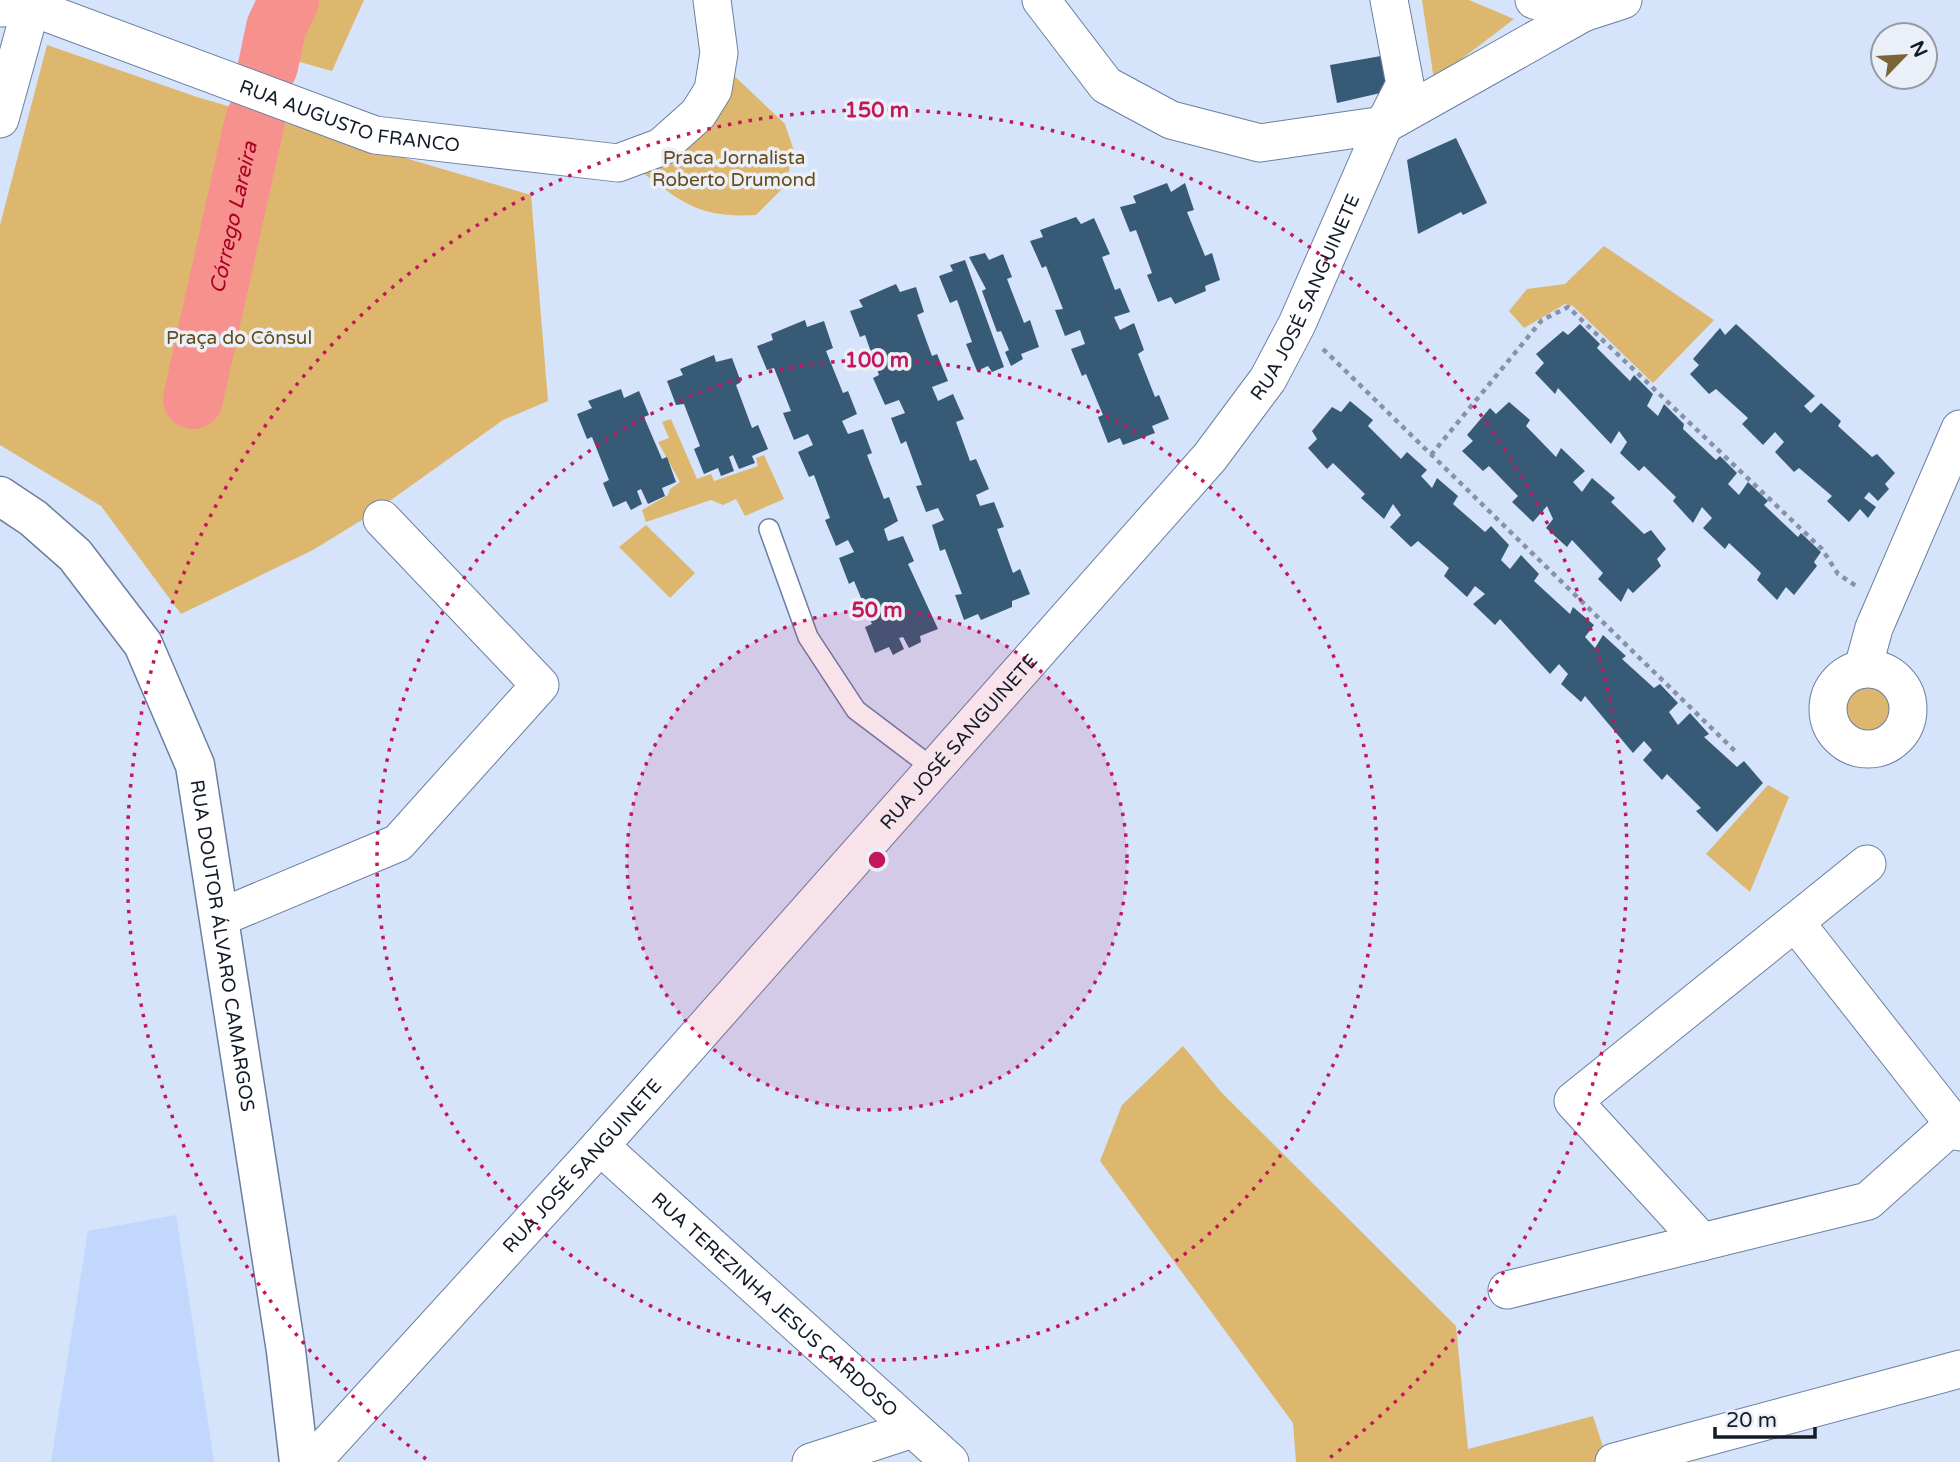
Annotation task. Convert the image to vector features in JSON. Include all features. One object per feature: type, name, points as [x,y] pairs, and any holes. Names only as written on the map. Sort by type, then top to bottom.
[{"type":"main road","name":"RUA DOUTOR ÁLVARO CAMARGOS","points":[[0,496],[33,518],[75,555],[143,644],[195,765],[286,1351],[299,1462]]},
{"type":"street","name":"RUA AUGUSTO FRANCO","points":[[22,5],[375,135],[618,163],[661,147],[698,114],[713,90],[719,53],[712,0]]},
{"type":"street","points":[[1041,0],[1106,85],[1171,120],[1260,143],[1384,125],[1583,13],[1623,0]]},
{"type":"street","name":"RUA JOSÉ SANGUINETE","points":[[312,1462],[600,1146],[1210,457],[1268,379],[1297,324],[1384,125],[1405,84],[1389,0]]},
{"type":"street","points":[[1534,0],[1583,13]]},
{"type":"street","points":[[0,119],[22,5]]},
{"type":"street","points":[[1863,668],[1884,605],[1960,429]]},
{"type":"street","points":[[219,918],[398,843],[540,685],[382,519]]},
{"type":"street","points":[[1702,1242],[1573,1101],[1867,864]]},
{"type":"street","points":[[1507,1290],[1868,1201],[1957,1128],[1795,922]]},
{"type":"street","name":"RUA TEREZINHA JESUS CARDOSO","points":[[600,1146],[950,1462]]},
{"type":"street","points":[[1614,1462],[1960,1369]]},
{"type":"street","points":[[811,1462],[913,1429]]},
{"type":"lane","points":[[769,529],[808,637],[856,709],[934,769]]},
{"type":"path","points":[[1431,455],[1542,320],[1568,307],[1822,549],[1838,574],[1884,605]]},
{"type":"path","points":[[1297,324],[1735,751]]},
{"type":"shaded area","points":[[176,1215],[214,1462],[51,1462],[88,1231]]},
{"type":"green space","points":[[279,0],[364,0],[332,71],[264,52]]},
{"type":"green space","points":[[1422,0],[1469,0],[1514,19],[1434,80]]},
{"type":"green space","name":"Praça do Cônsul","points":[[47,45],[197,97],[531,195],[548,401],[503,420],[370,515],[313,550],[181,614],[101,506],[0,445],[0,225]]},
{"type":"green space","name":"Praca Jornalista Roberto Drumond","points":[[725,67],[785,124],[794,151],[785,186],[756,215],[719,214],[692,206],[639,170]]},
{"type":"green space","points":[[1604,246],[1714,320],[1653,383],[1573,306],[1565,304],[1524,328],[1509,311],[1527,289],[1565,284]]},
{"type":"green space","points":[[671,419],[697,479],[711,474],[714,481],[758,466],[756,458],[764,455],[784,499],[745,516],[736,499],[723,505],[711,500],[646,522],[642,510],[668,495],[670,489],[680,482],[658,442],[669,438],[662,422]]},
{"type":"green space","points":[[646,525],[695,573],[670,598],[619,547]]},
{"type":"green space","points":[[1862,679],[1874,679],[1893,692],[1898,709],[1896,721],[1885,734],[1874,739],[1862,739],[1843,726],[1838,715],[1838,703],[1851,684]]},
{"type":"green space","points":[[1768,785],[1789,797],[1750,892],[1706,854]]},
{"type":"green space","points":[[1183,1046],[1221,1092],[1456,1326],[1468,1449],[1593,1416],[1608,1462],[1296,1462],[1293,1423],[1100,1161],[1122,1105]]},
{"type":"building","points":[[1381,56],[1389,91],[1337,103],[1330,65]]},
{"type":"building","points":[[1456,138],[1487,203],[1463,215],[1461,212],[1418,234],[1407,160]]},
{"type":"building","points":[[1167,183],[1171,192],[1185,183],[1194,210],[1187,212],[1205,256],[1212,253],[1220,280],[1205,286],[1206,291],[1175,304],[1171,297],[1158,302],[1147,275],[1152,273],[1136,230],[1130,232],[1120,207],[1136,203],[1133,196]]},
{"type":"building","points":[[1076,217],[1081,224],[1094,218],[1110,254],[1102,257],[1115,290],[1120,288],[1130,312],[1114,317],[1120,330],[1134,323],[1144,350],[1138,354],[1155,397],[1159,395],[1169,419],[1152,426],[1155,433],[1123,445],[1120,438],[1108,443],[1098,417],[1103,415],[1086,374],[1082,376],[1071,349],[1085,344],[1080,330],[1065,336],[1055,310],[1063,309],[1046,266],[1042,268],[1030,241],[1043,237],[1040,230]]},
{"type":"building","points":[[985,253],[989,260],[1003,254],[1012,277],[1007,279],[1024,323],[1030,320],[1039,347],[1021,354],[1023,359],[1011,366],[1005,352],[1009,350],[1001,331],[997,332],[982,291],[986,289],[969,257]]},
{"type":"building","points":[[965,260],[1004,367],[992,372],[988,366],[977,371],[966,344],[972,342],[957,300],[950,303],[939,276],[953,271],[950,265]]},
{"type":"building","points":[[896,284],[900,292],[916,287],[924,312],[917,315],[932,356],[937,354],[948,381],[932,387],[938,401],[953,394],[964,419],[956,422],[970,461],[976,459],[989,489],[976,495],[980,506],[994,502],[1004,527],[997,529],[1013,573],[1020,569],[1030,594],[1012,601],[1012,607],[981,620],[978,614],[964,620],[955,595],[962,594],[945,549],[940,551],[932,525],[944,520],[938,508],[926,512],[916,486],[922,485],[906,441],[901,444],[891,418],[905,413],[899,400],[885,405],[873,378],[879,375],[865,335],[860,337],[850,311],[863,307],[859,300]]},
{"type":"building","points":[[805,320],[807,327],[824,321],[833,348],[826,351],[843,393],[848,391],[857,414],[842,421],[848,434],[863,429],[872,453],[867,455],[884,499],[889,497],[898,521],[884,529],[888,541],[903,536],[914,561],[908,564],[938,629],[920,636],[921,642],[909,648],[903,637],[899,638],[904,649],[893,655],[889,647],[875,653],[865,627],[872,624],[854,581],[849,584],[839,558],[854,552],[848,540],[836,546],[825,520],[830,518],[814,475],[809,477],[798,452],[813,445],[808,434],[794,440],[783,413],[791,411],[774,368],[767,370],[757,346],[773,340],[771,334]]},
{"type":"building","points":[[1580,324],[1600,344],[1597,348],[1630,381],[1634,375],[1653,394],[1647,406],[1658,416],[1664,404],[1684,424],[1683,429],[1716,460],[1720,456],[1737,473],[1728,484],[1739,495],[1748,482],[1768,501],[1764,505],[1798,537],[1801,533],[1821,552],[1814,562],[1817,566],[1794,595],[1786,587],[1777,600],[1757,580],[1761,573],[1729,543],[1725,549],[1703,528],[1712,518],[1702,507],[1693,523],[1673,501],[1676,497],[1644,466],[1639,471],[1620,453],[1627,442],[1619,431],[1611,444],[1558,388],[1555,394],[1535,373],[1544,363],[1536,354],[1563,331],[1568,335]]},
{"type":"building","points":[[1736,324],[1815,396],[1804,406],[1811,413],[1821,403],[1841,421],[1838,426],[1872,457],[1877,454],[1895,473],[1885,484],[1889,489],[1878,501],[1869,492],[1864,498],[1876,507],[1868,518],[1860,509],[1849,522],[1827,501],[1832,496],[1799,468],[1794,472],[1775,452],[1784,442],[1775,432],[1763,445],[1742,424],[1748,418],[1716,389],[1709,394],[1690,374],[1699,365],[1693,359],[1720,328],[1725,335]]},
{"type":"building","points":[[714,355],[716,362],[732,358],[741,382],[736,385],[752,428],[758,425],[768,449],[752,456],[755,463],[739,469],[733,455],[729,457],[734,471],[721,476],[718,468],[704,474],[694,449],[700,446],[684,404],[676,405],[667,381],[683,375],[680,369]]},
{"type":"building","points":[[621,389],[624,398],[639,391],[649,415],[644,417],[662,459],[667,457],[676,482],[662,488],[665,496],[648,504],[641,489],[637,491],[642,504],[631,510],[626,501],[613,507],[603,483],[609,480],[592,437],[587,439],[577,414],[592,408],[588,401]]},
{"type":"building","points":[[1350,401],[1373,420],[1368,426],[1401,459],[1407,452],[1427,470],[1421,476],[1432,488],[1437,478],[1458,496],[1453,504],[1485,532],[1491,526],[1509,545],[1501,560],[1510,569],[1521,555],[1539,574],[1534,581],[1570,614],[1573,607],[1594,625],[1585,637],[1595,648],[1603,635],[1626,656],[1622,659],[1654,688],[1660,684],[1678,703],[1669,712],[1678,725],[1690,713],[1709,734],[1704,737],[1737,767],[1744,761],[1763,783],[1717,832],[1696,811],[1701,808],[1667,774],[1662,780],[1643,760],[1652,750],[1644,741],[1633,753],[1585,696],[1581,702],[1561,684],[1568,674],[1559,664],[1550,674],[1500,619],[1495,625],[1473,604],[1485,594],[1475,586],[1467,597],[1444,576],[1449,568],[1418,541],[1411,547],[1390,527],[1401,515],[1393,504],[1384,519],[1361,498],[1365,494],[1333,463],[1327,469],[1308,448],[1317,439],[1312,431],[1332,407],[1341,412]]},
{"type":"building","points":[[1509,402],[1530,420],[1526,426],[1556,457],[1561,448],[1585,471],[1573,482],[1582,492],[1592,478],[1615,498],[1611,502],[1644,534],[1651,530],[1666,549],[1657,559],[1661,566],[1633,593],[1628,588],[1621,602],[1598,579],[1603,573],[1572,540],[1567,547],[1546,528],[1553,519],[1547,506],[1533,522],[1512,502],[1518,496],[1489,466],[1483,471],[1462,451],[1473,441],[1467,435],[1490,408],[1496,414]]},
{"type":"waterway","name":"Córrego Lareira","points":[[268,66],[276,28],[289,0]]},
{"type":"waterway","name":"Córrego Lareira","points":[[193,399],[255,120]]}]
